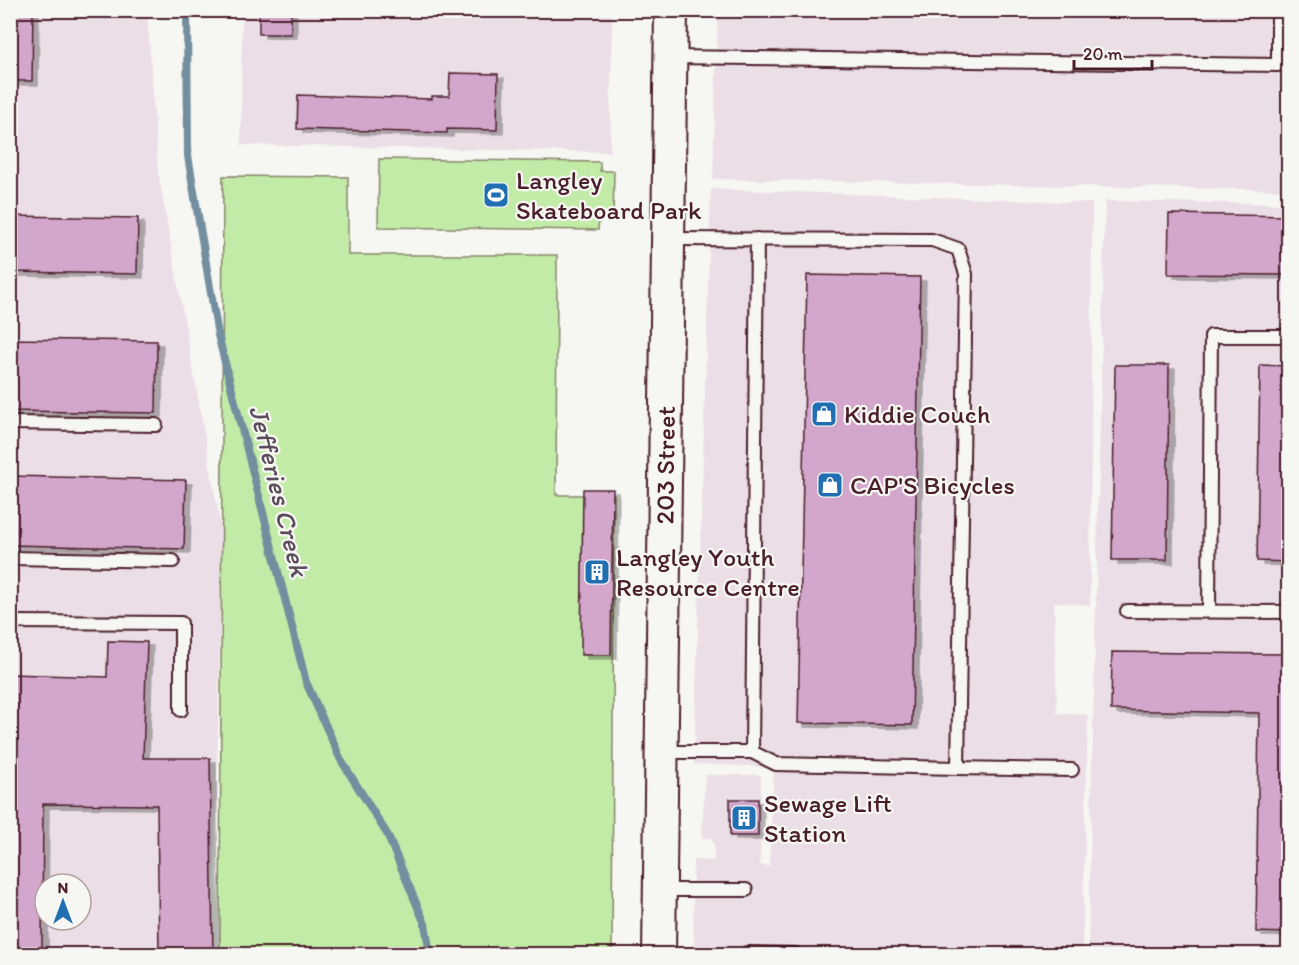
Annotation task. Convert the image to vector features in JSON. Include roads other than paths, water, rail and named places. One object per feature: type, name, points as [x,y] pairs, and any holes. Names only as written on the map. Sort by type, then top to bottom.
[{"type":"street","name":"203 Street","points":[[659,954],[671,10]]},
{"type":"lane","points":[[670,57],[1278,65],[1278,10]]},
{"type":"lane","points":[[668,239],[932,240],[958,249],[966,274],[958,768]]},
{"type":"lane","points":[[752,752],[757,239]]},
{"type":"lane","points":[[1209,611],[1211,336],[1288,336]]},
{"type":"lane","points":[[10,423],[156,425]]},
{"type":"lane","points":[[10,558],[173,561]]},
{"type":"lane","points":[[1126,611],[1288,612]]},
{"type":"lane","points":[[10,622],[181,623],[181,710]]},
{"type":"lane","points":[[662,752],[752,752],[776,764],[1072,770]]},
{"type":"lane","points":[[660,890],[746,890]]},
{"type":"lane","points":[[747,953],[796,954]]},
{"type":"waterway","name":"Jefferies Creek","points":[[187,10],[188,156],[218,335],[306,682],[341,760],[387,834],[425,924],[430,954]]},
{"type":"place","name":"Langley Skateboard Park","points":[[496,195]]},
{"type":"place","name":"Kiddie Couch","points":[[824,414]]},
{"type":"place","name":"CAP'S Bicycles","points":[[830,485]]},
{"type":"place","name":"Langley Youth Resource Centre","points":[[597,572]]},
{"type":"place","name":"Sewage Lift Station","points":[[744,818]]}]
